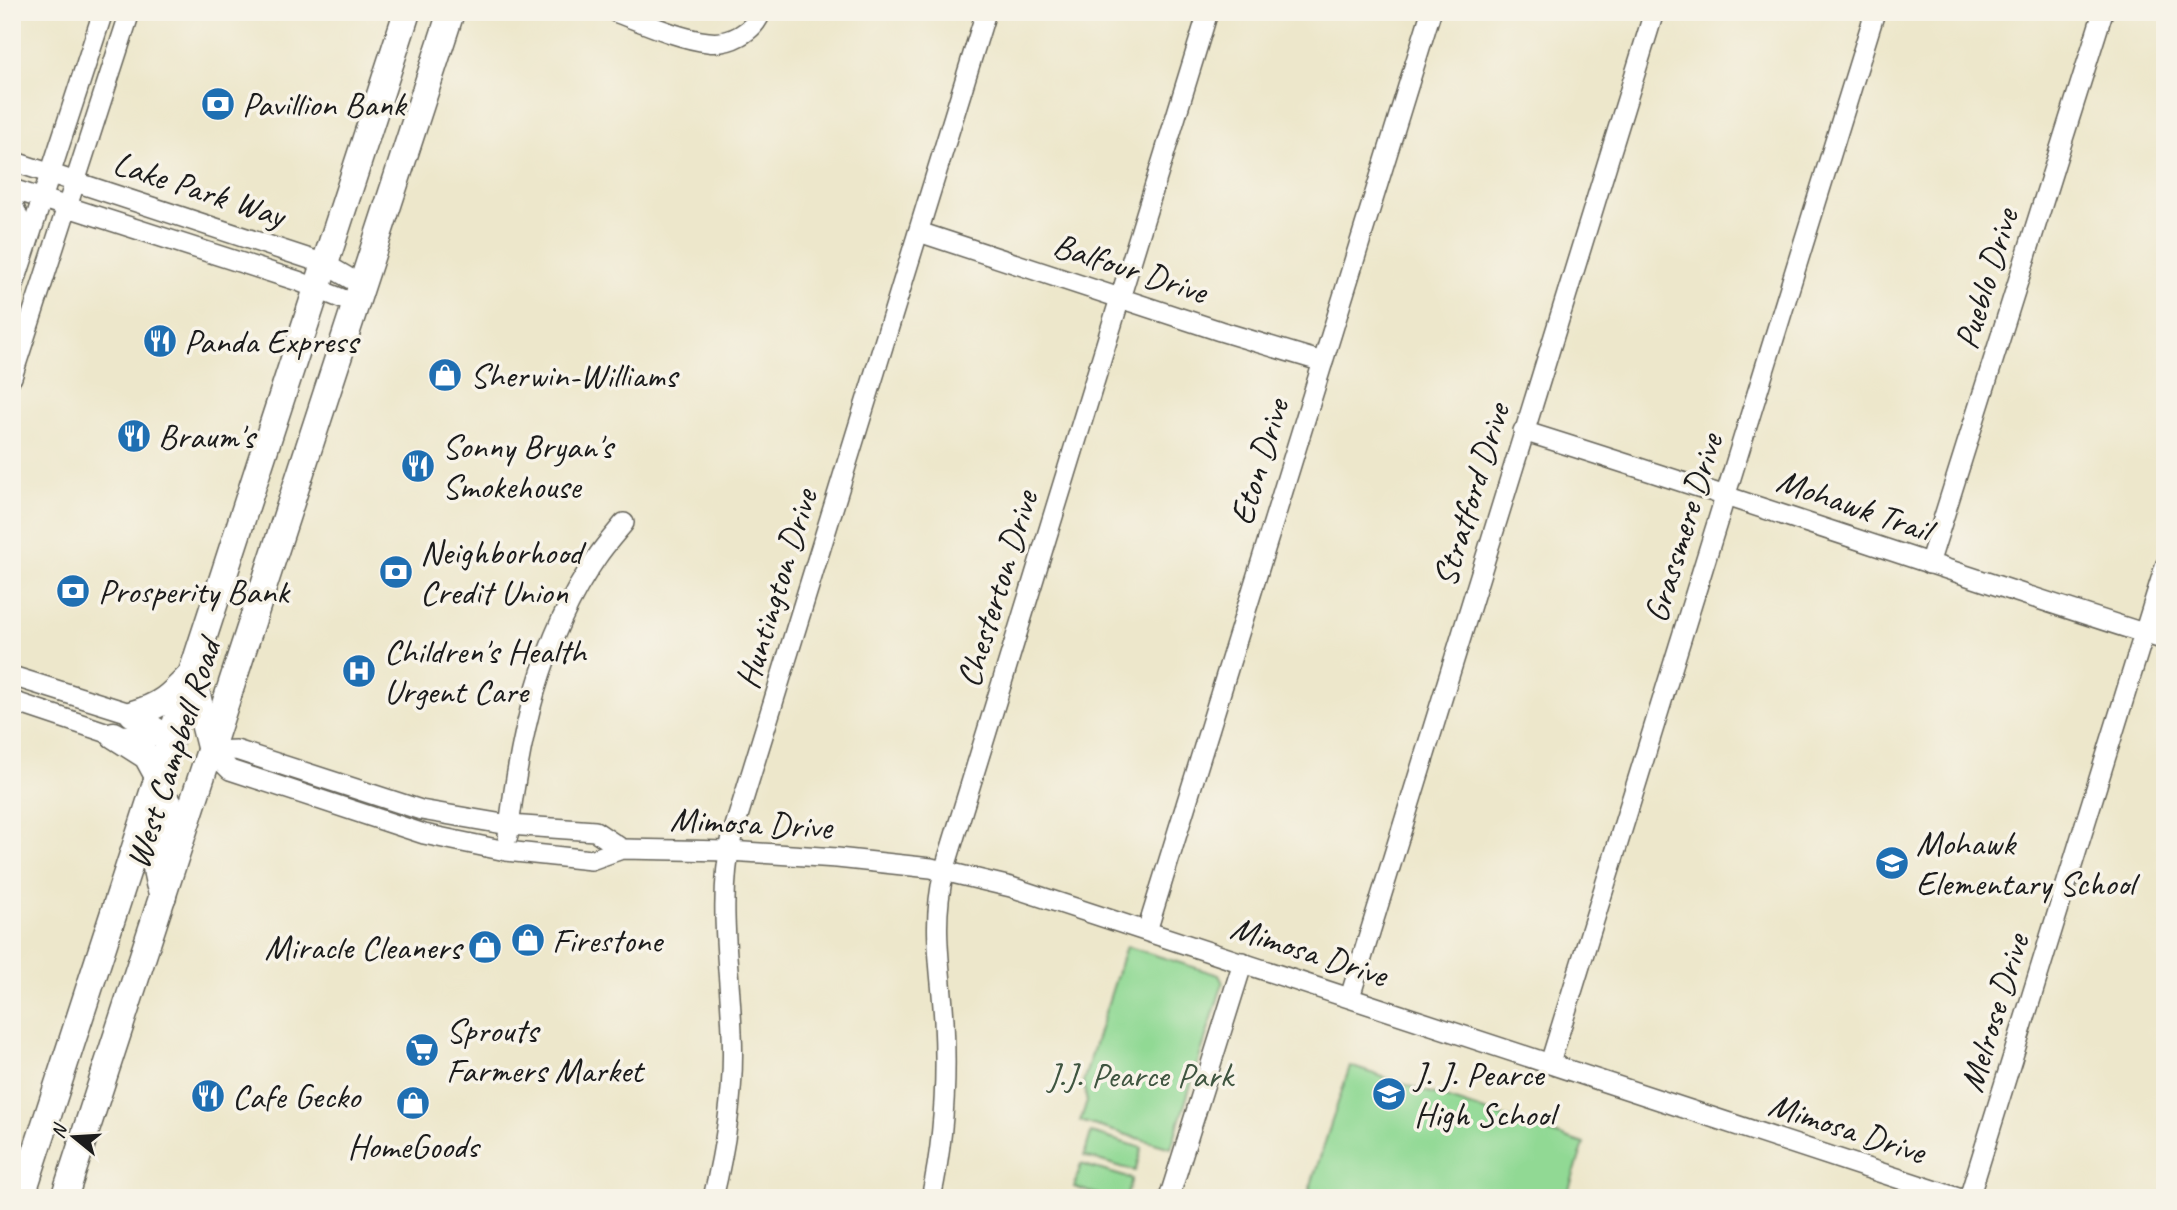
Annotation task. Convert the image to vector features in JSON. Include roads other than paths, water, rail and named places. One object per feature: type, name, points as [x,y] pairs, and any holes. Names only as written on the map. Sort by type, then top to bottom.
[{"type":"main road","name":"West Campbell Road","points":[[164,898],[155,876],[156,857],[159,836],[180,772],[176,747],[192,675],[407,12]]},
{"type":"main road","name":"West Campbell Road","points":[[64,1198],[164,898],[213,732],[279,541],[451,12]]},
{"type":"main road","points":[[266,448],[278,472],[295,492]]},
{"type":"main road","points":[[252,492],[269,514],[279,541]]},
{"type":"main road","points":[[114,735],[147,756],[159,778],[176,747],[187,736],[213,732],[192,675],[172,696],[154,708],[133,714]]},
{"type":"main road","name":"West Campbell Road","points":[[21,1198],[159,778]]},
{"type":"main road","points":[[39,1145],[79,1154]]},
{"type":"street","points":[[12,291],[103,12]]},
{"type":"street","points":[[12,377],[130,12]]},
{"type":"street","points":[[615,12],[709,42],[727,41],[745,33],[758,21],[761,12]]},
{"type":"street","name":"Huntington Drive","points":[[713,1198],[729,1119],[732,1076],[732,1034],[723,919],[729,851],[986,12]]},
{"type":"street","name":"Chesterton Drive","points":[[931,1198],[944,1096],[945,1039],[936,935],[944,870],[1208,12]]},
{"type":"street","name":"Eton Drive","points":[[1147,931],[1431,12]]},
{"type":"street","name":"Stratford Drive","points":[[1350,997],[1654,12]]},
{"type":"street","name":"Grassmere Drive","points":[[1550,1063],[1875,12]]},
{"type":"street","name":"Pueblo Drive","points":[[1929,564],[2103,12]]},
{"type":"street","name":"Lake Park Way","points":[[12,161],[76,182],[321,276],[358,294]]},
{"type":"street","name":"Lake Park Way","points":[[12,189],[321,276]]},
{"type":"street","points":[[12,202],[28,241]]},
{"type":"street","name":"Balfour Drive","points":[[919,232],[1323,362]]},
{"type":"street","name":"Mohawk Trail","points":[[1523,431],[2165,640]]},
{"type":"street","points":[[506,851],[521,748],[533,697],[548,651],[571,601],[596,558],[624,523]]},
{"type":"street","name":"Melrose Drive","points":[[1969,1198],[2165,566]]},
{"type":"street","points":[[12,676],[133,714],[176,747]]},
{"type":"street","points":[[34,683],[16,702],[114,735],[176,747]]},
{"type":"street","name":"Mimosa Drive","points":[[213,732],[236,750],[421,810],[509,825],[594,831],[622,849]]},
{"type":"street","name":"Mimosa Drive","points":[[213,732],[230,771],[384,821],[450,840],[506,851],[591,860],[622,849],[729,851],[885,862],[944,870],[1011,887],[1958,1198]]},
{"type":"street","points":[[378,796],[384,821]]},
{"type":"street","points":[[1169,1198],[1243,962]]},
{"type":"place","name":"Pavillion Bank","points":[[218,104]]},
{"type":"place","name":"Panda Express","points":[[160,341]]},
{"type":"place","name":"Sherwin-Williams","points":[[445,375]]},
{"type":"place","name":"Braum's","points":[[134,436]]},
{"type":"place","name":"Sonny Bryan's Smokehouse","points":[[418,466]]},
{"type":"place","name":"Neighborhood Credit Union","points":[[396,572]]},
{"type":"place","name":"Prosperity Bank","points":[[73,591]]},
{"type":"place","name":"Children's Health Urgent Care","points":[[359,671]]},
{"type":"place","name":"Mohawk Elementary School","points":[[1892,863]]},
{"type":"place","name":"Firestone","points":[[528,940]]},
{"type":"place","name":"Miracle Cleaners","points":[[485,947]]},
{"type":"place","name":"Sprouts Farmers Market","points":[[422,1050]]},
{"type":"place","name":"J. J. Pearce High School","points":[[1389,1094]]},
{"type":"place","name":"Cafe Gecko","points":[[208,1096]]},
{"type":"place","name":"HomeGoods","points":[[413,1103]]},
{"type":"park label","name":"J.J. Pearce Park","points":[[1140,1075]]}]
